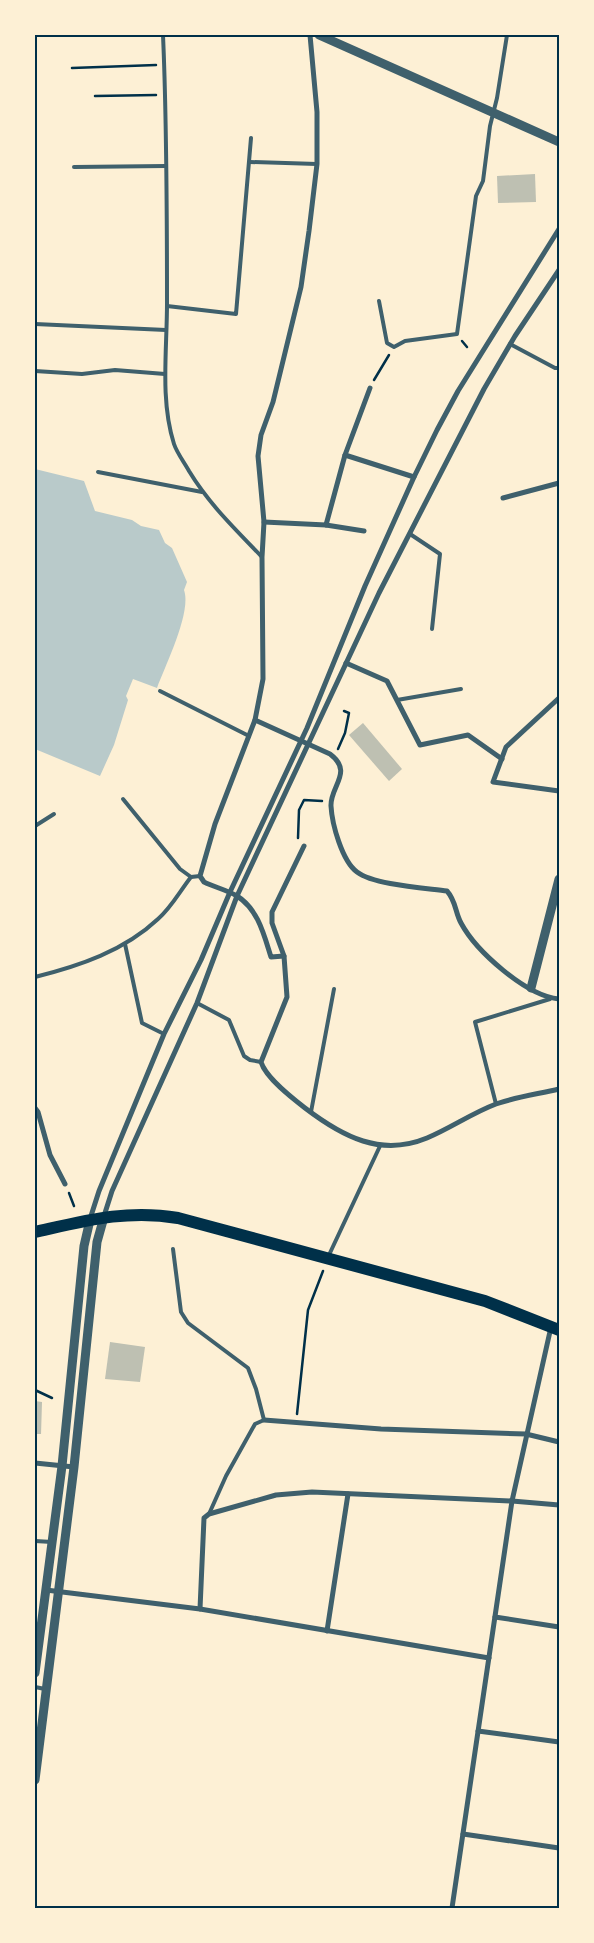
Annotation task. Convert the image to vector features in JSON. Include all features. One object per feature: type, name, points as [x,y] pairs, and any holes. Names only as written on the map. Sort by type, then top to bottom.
[{"type":"highway","points":[[35,1232],[127,1214],[178,1218],[485,1301],[555,1328]]},
{"type":"street","points":[[284,956],[271,957],[258,919],[246,902],[230,892],[204,882],[200,876],[215,824],[255,720],[264,679],[262,557],[264,522],[258,456],[261,434],[273,402],[301,287],[317,164],[317,112],[310,35]]},
{"type":"street","points":[[319,35],[559,142]]},
{"type":"street","points":[[35,1673],[38,1618],[46,1590],[62,1466],[84,1246],[99,1191],[164,1034],[201,960],[230,892],[307,728],[414,477],[458,391],[559,229]]},
{"type":"street","points":[[35,1780],[74,1468],[97,1242],[112,1191],[197,1003],[237,896],[379,593],[484,389],[510,344],[559,270]]},
{"type":"street","points":[[326,525],[345,455],[370,388]]},
{"type":"street","points":[[345,455],[414,477]]},
{"type":"street","points":[[503,498],[559,483]]},
{"type":"street","points":[[264,522],[326,525],[364,531]]},
{"type":"street","points":[[346,663],[387,680],[420,745],[468,734],[502,758]]},
{"type":"street","points":[[559,698],[506,747],[493,782],[559,791]]},
{"type":"street","points":[[255,720],[330,754],[337,759],[340,780],[331,801],[334,824],[340,845],[350,865],[357,873],[374,880],[447,891],[453,899],[460,922],[489,960],[512,978],[550,998],[559,999]]},
{"type":"street","points":[[304,846],[272,912],[272,923],[284,956],[286,997],[260,1062],[267,1074],[311,1112],[339,1132],[380,1146],[403,1146],[428,1138],[496,1104],[559,1089]]},
{"type":"street","points":[[531,988],[559,880]]},
{"type":"street","points":[[35,1108],[38,1112],[50,1155],[65,1184]]},
{"type":"street","points":[[452,1908],[512,1501],[526,1434],[555,1328]]},
{"type":"street","points":[[264,1420],[381,1429],[526,1434],[559,1442]]},
{"type":"street","points":[[35,1463],[74,1468]]},
{"type":"street","points":[[200,1609],[204,1518],[209,1514],[276,1495],[312,1492],[512,1501],[559,1505]]},
{"type":"street","points":[[327,1631],[348,1494]]},
{"type":"street","points":[[46,1590],[200,1609],[489,1658]]},
{"type":"street","points":[[495,1617],[559,1627]]},
{"type":"street","points":[[478,1731],[559,1742]]},
{"type":"street","points":[[463,1834],[559,1848]]},
{"type":"lane","points":[[163,35],[167,306],[165,374],[169,424],[175,446],[202,492],[262,557]]},
{"type":"lane","points":[[379,301],[387,343],[394,347],[404,341],[457,334],[476,196],[483,181],[490,126],[507,35]]},
{"type":"lane","points":[[167,306],[236,314],[252,138]]},
{"type":"lane","points":[[250,162],[317,164]]},
{"type":"lane","points":[[74,167],[166,166]]},
{"type":"lane","points":[[35,324],[166,330]]},
{"type":"lane","points":[[510,344],[555,368],[559,368]]},
{"type":"lane","points":[[35,371],[82,374],[115,370],[165,374]]},
{"type":"lane","points":[[98,472],[202,492]]},
{"type":"lane","points":[[410,534],[440,554],[432,630]]},
{"type":"lane","points":[[397,700],[461,689]]},
{"type":"lane","points":[[160,691],[249,736]]},
{"type":"lane","points":[[123,799],[180,869],[191,877],[200,876]]},
{"type":"lane","points":[[35,826],[54,814]]},
{"type":"lane","points":[[35,977],[72,968],[126,944],[160,918],[191,877]]},
{"type":"lane","points":[[126,944],[142,1023],[164,1034]]},
{"type":"lane","points":[[311,1112],[334,989]]},
{"type":"lane","points":[[496,1104],[475,1022],[550,998]]},
{"type":"lane","points":[[197,1003],[229,1020],[244,1056],[250,1060],[260,1062]]},
{"type":"lane","points":[[328,1258],[380,1146]]},
{"type":"lane","points":[[173,1249],[181,1312],[188,1323],[248,1368],[264,1420],[255,1424],[226,1476],[209,1514]]},
{"type":"lane","points":[[35,1541],[52,1542]]},
{"type":"lane","points":[[35,1687],[46,1689]]},
{"type":"path","points":[[72,68],[164,65]]},
{"type":"path","points":[[95,96],[165,94]]},
{"type":"path","points":[[370,388],[394,347]]},
{"type":"path","points":[[338,749],[345,733],[349,713],[344,711]]},
{"type":"path","points":[[304,846],[298,840],[299,810],[304,800],[331,801]]},
{"type":"path","points":[[65,1184],[74,1206]]},
{"type":"path","points":[[296,1423],[308,1310],[328,1258]]},
{"type":"path","points":[[35,1390],[52,1398]]},
{"type":"shaded area","points":[[35,469],[84,481],[95,511],[132,520],[141,526],[159,530],[165,543],[172,548],[187,582],[184,590],[184,612],[181,625],[157,688],[133,679],[126,696],[128,700],[114,745],[100,776],[35,749]]},
{"type":"building","points":[[535,174],[536,202],[498,203],[497,176]]},
{"type":"building","points":[[363,723],[402,769],[389,781],[349,735]]},
{"type":"building","points":[[110,1342],[145,1347],[140,1382],[105,1379]]},
{"type":"building","points":[[35,1401],[42,1402],[41,1434],[35,1434]]}]
